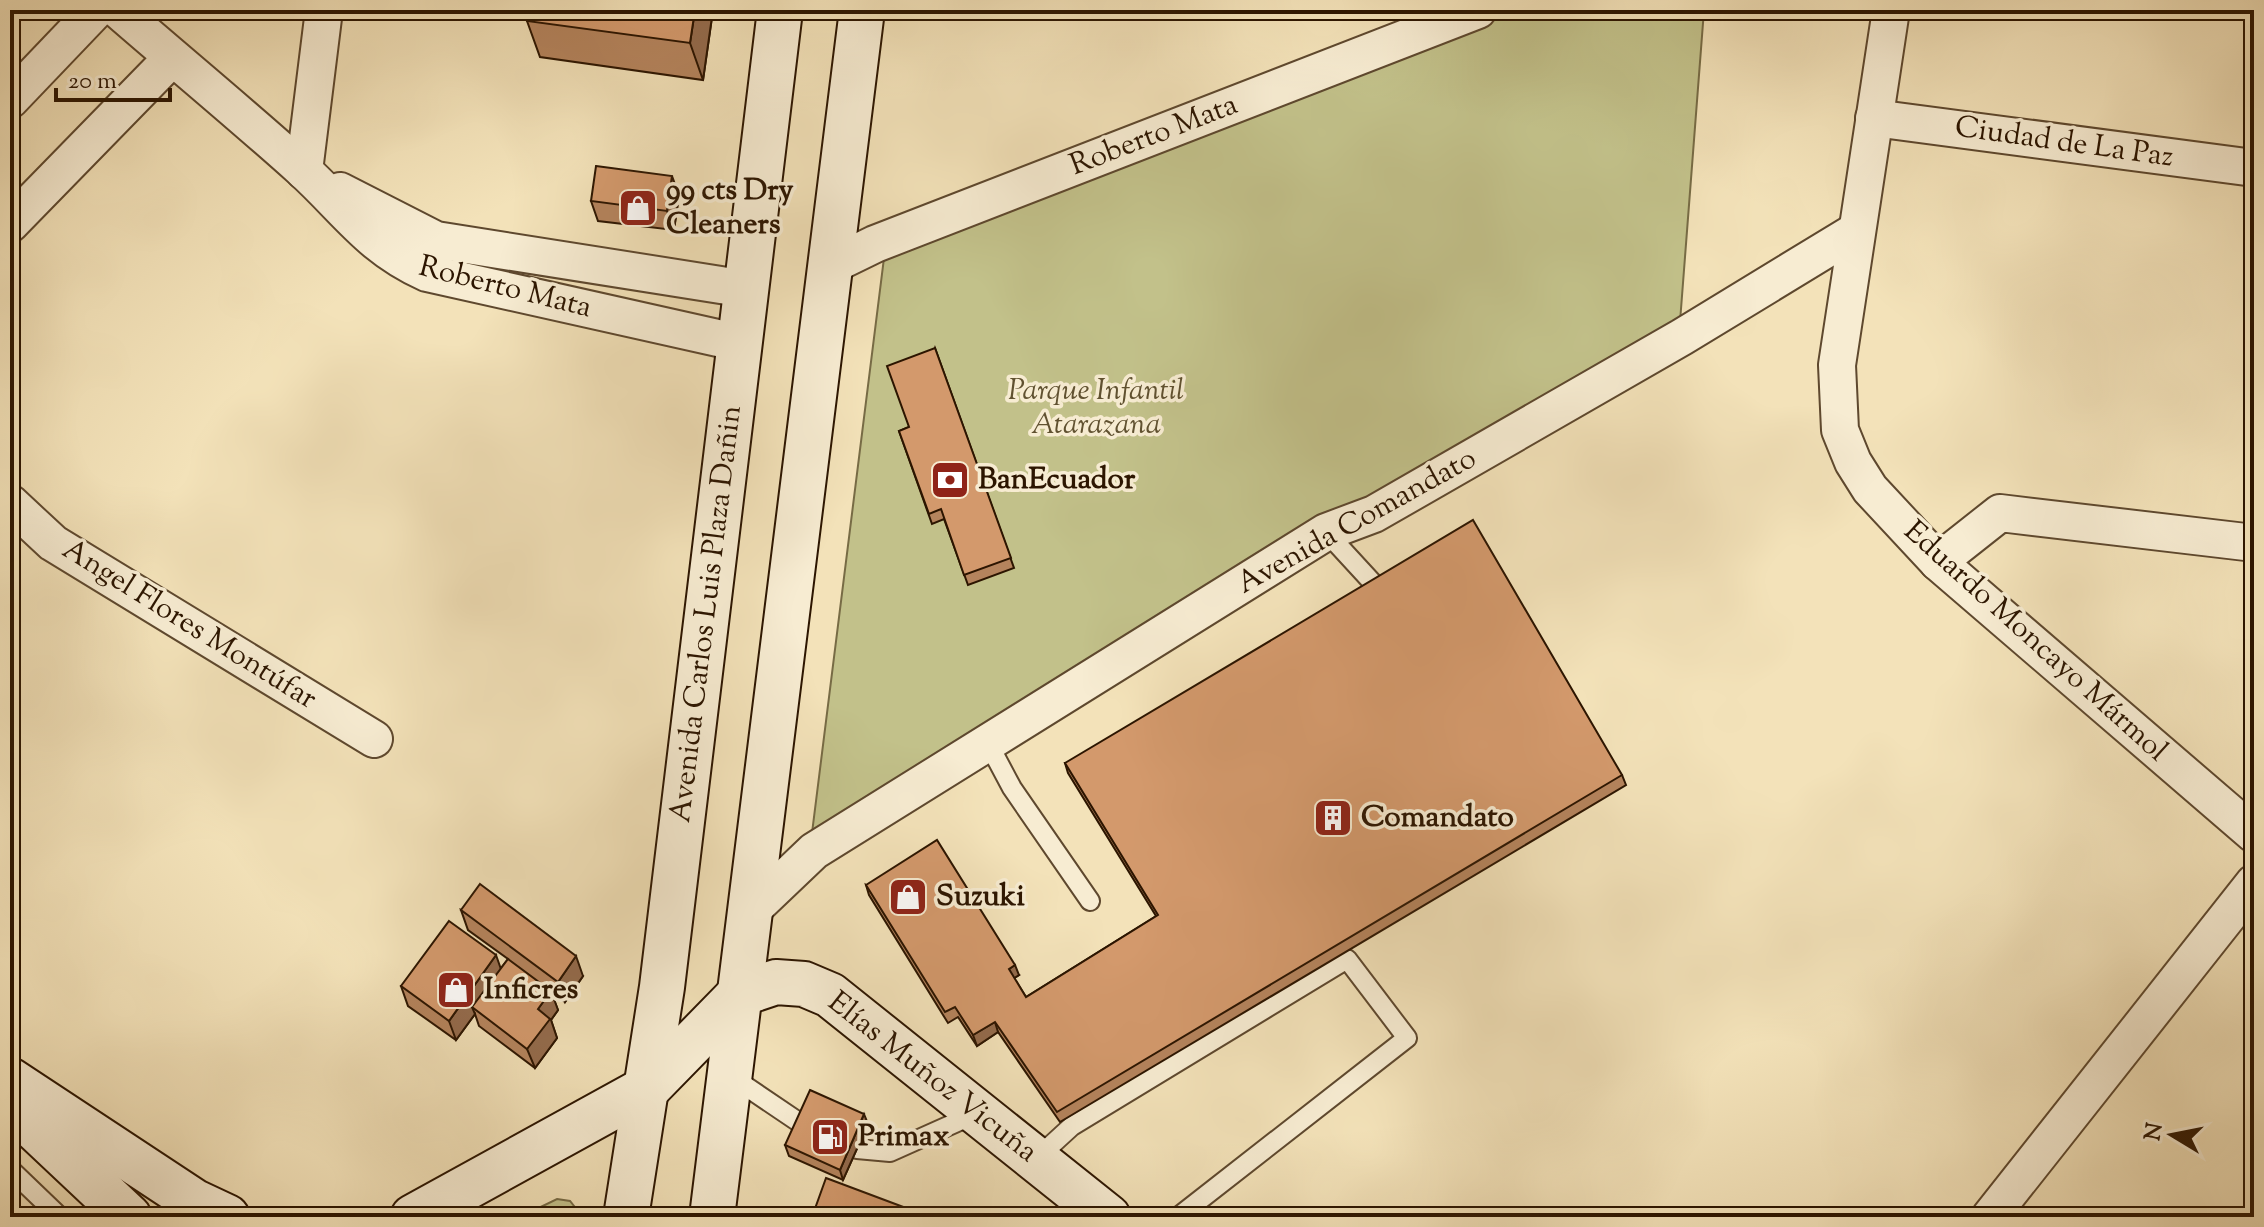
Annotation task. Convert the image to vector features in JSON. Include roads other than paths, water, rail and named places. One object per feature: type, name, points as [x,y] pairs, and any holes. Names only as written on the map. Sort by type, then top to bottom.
[{"type":"main road","name":"Avenida Carlos Luis Plaza Dañin","points":[[626,1217],[649,1087],[780,10]]},
{"type":"main road","points":[[721,1208],[730,1075],[862,10]]},
{"type":"main road","name":"Elías Muñoz Vicuña","points":[[740,994],[776,982],[804,984],[830,995],[1036,1159],[1086,1210]]},
{"type":"main road","points":[[413,1217],[649,1087],[740,994]]},
{"type":"main road","points":[[10,1080],[195,1202],[227,1217]]},
{"type":"main road","points":[[10,1105],[129,1217]]},
{"type":"street","points":[[10,100],[96,10]]},
{"type":"street","name":"Roberto Mata","points":[[118,10],[304,171],[377,245],[427,273],[740,343]]},
{"type":"street","points":[[304,171],[324,10]]},
{"type":"street","name":"Roberto Mata","points":[[832,265],[875,244],[1478,10]]},
{"type":"street","points":[[1856,231],[1891,10]]},
{"type":"street","points":[[10,224],[172,58]]},
{"type":"street","name":"Ciudad de La Paz","points":[[1874,118],[2254,168]]},
{"type":"street","name":"Roberto Mata","points":[[304,171],[409,229],[436,240],[746,289]]},
{"type":"street","name":"Eduardo Moncayo Mármol","points":[[1856,231],[1837,365],[1840,430],[1870,489],[1938,562],[2254,834]]},
{"type":"street","name":"Avenida Comandato","points":[[751,911],[814,851],[1326,532],[1374,514],[1682,337],[1856,231]]},
{"type":"street","name":"Angel Flores Montúfar","points":[[10,503],[53,543],[374,739]]},
{"type":"street","points":[[1938,562],[2000,513],[2254,543]]},
{"type":"street","points":[[1990,1217],[2254,883]]},
{"type":"lane","points":[[1326,532],[1372,582],[1394,624]]},
{"type":"lane","points":[[988,743],[1012,788],[1090,901]]},
{"type":"lane","points":[[1036,1159],[1072,1126],[1347,959],[1407,1038],[1178,1217]]},
{"type":"lane","points":[[730,1075],[803,1125]]},
{"type":"lane","points":[[857,1149],[890,1152],[978,1112]]},
{"type":"lane","points":[[10,1169],[60,1217]]},
{"type":"place","name":"99 cts Dry Cleaners","points":[[638,208]]},
{"type":"place","name":"BanEcuador","points":[[950,480]]},
{"type":"place","name":"Comandato","points":[[1333,818]]},
{"type":"place","name":"Suzuki","points":[[908,897]]},
{"type":"place","name":"Inficres","points":[[456,990]]},
{"type":"place","name":"Primax","points":[[830,1137]]},
{"type":"park label","name":"Parque Infantil Atarazana","points":[[1096,408]]}]
